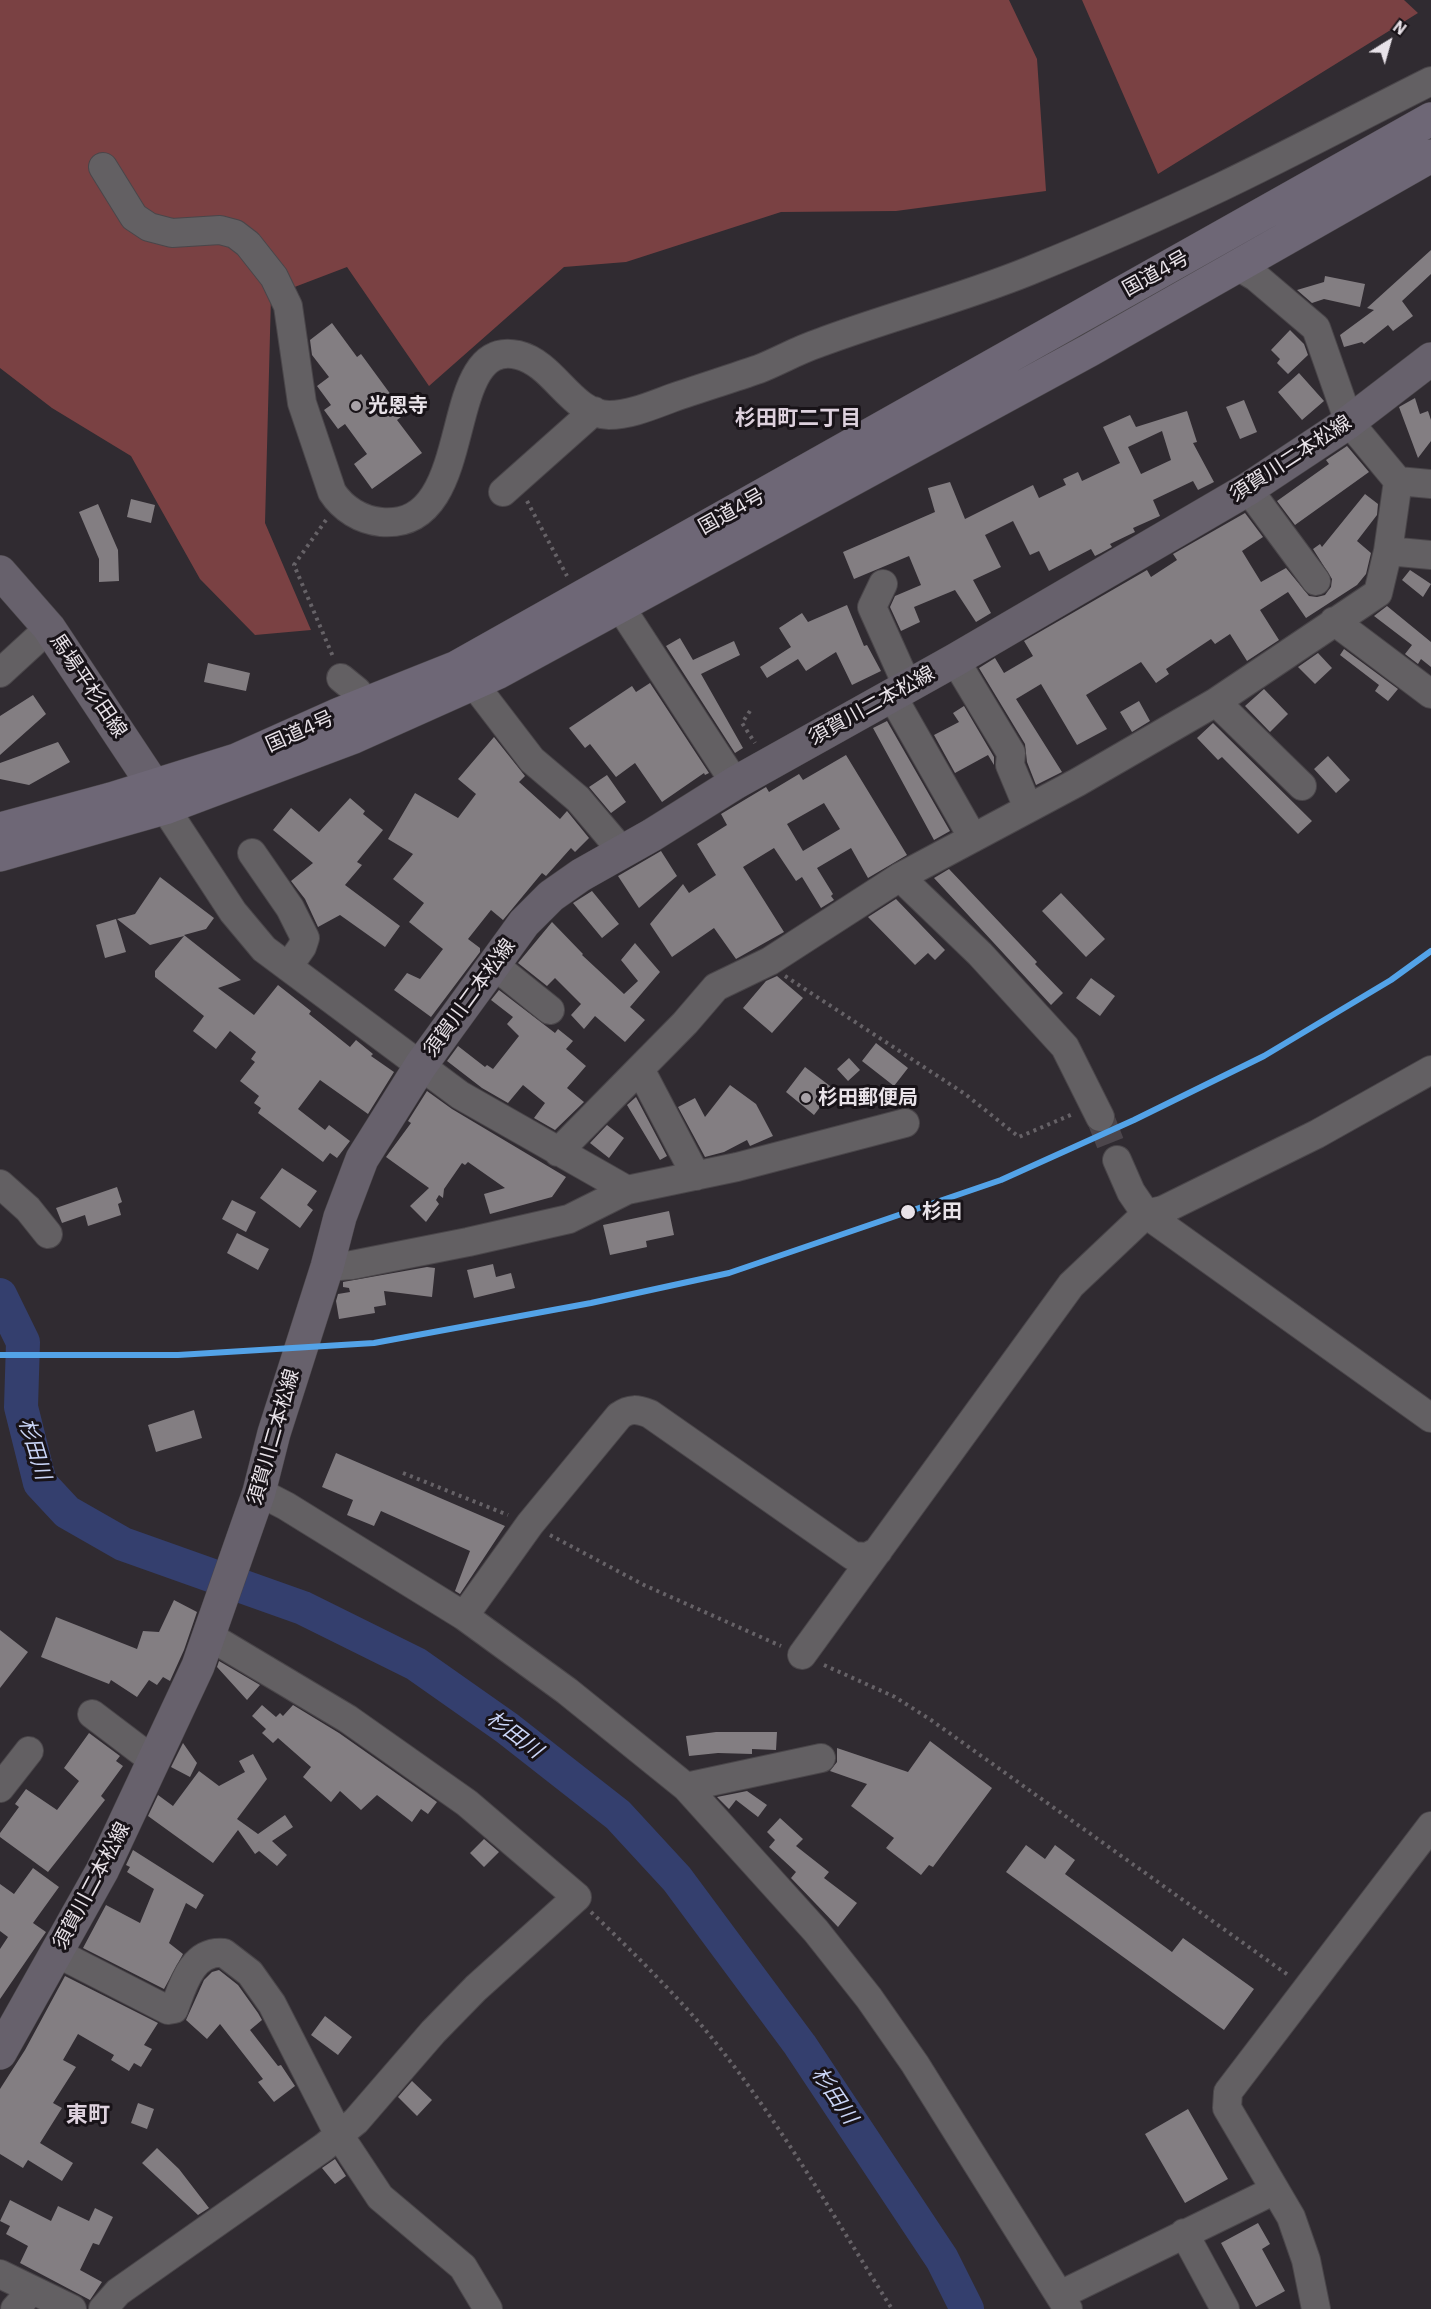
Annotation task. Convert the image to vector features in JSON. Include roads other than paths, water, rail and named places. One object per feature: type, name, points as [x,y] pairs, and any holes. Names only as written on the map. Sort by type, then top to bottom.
[{"type":"highway","name":"国道4号","points":[[0,829],[159,797],[236,760],[457,667],[1431,119]]},
{"type":"highway","name":"国道4号","points":[[0,855],[159,797],[354,737],[473,683],[1239,267],[1431,156]]},
{"type":"main road","name":"須賀川二本松線","points":[[0,2053],[102,1871],[212,1630],[257,1498],[292,1370],[327,1267],[340,1217],[362,1159],[421,1065],[524,923],[551,896],[735,783],[955,660],[1248,489],[1349,422],[1431,359]]},
{"type":"main road","name":"馬場平杉田線","points":[[0,572],[49,628],[159,797]]},
{"type":"street","points":[[103,167],[134,217],[149,227],[172,233],[220,230],[235,234],[248,244],[274,277],[288,306],[302,403],[321,462],[339,502],[354,514],[373,521],[388,522],[411,516],[426,506],[440,488],[470,385],[482,366],[498,356],[509,354],[530,359],[551,374],[587,409],[611,415],[636,410],[759,368],[819,343],[931,308],[1028,272],[1220,188],[1431,81]]},
{"type":"street","points":[[1239,267],[1256,277],[1316,328],[1349,422],[1398,481],[1431,484]]},
{"type":"street","points":[[510,486],[594,411]]},
{"type":"street","points":[[558,1152],[640,1069],[716,987],[770,961],[900,876],[974,838],[1216,702],[1378,593],[1388,551],[1398,481]]},
{"type":"street","points":[[1248,489],[1316,581]]},
{"type":"street","points":[[1388,551],[1431,555]]},
{"type":"street","points":[[883,584],[872,607],[899,690],[974,838]]},
{"type":"street","points":[[620,605],[735,783]]},
{"type":"street","points":[[1335,621],[1431,694]]},
{"type":"street","points":[[0,673],[49,628]]},
{"type":"street","points":[[955,660],[1011,753],[1010,765],[1028,808]]},
{"type":"street","points":[[341,678],[357,691],[363,705]]},
{"type":"street","points":[[473,683],[532,760],[578,799],[622,851]]},
{"type":"street","points":[[1216,702],[1302,786]]},
{"type":"street","points":[[159,797],[233,912],[264,949],[460,1095],[627,1190]]},
{"type":"street","points":[[252,853],[290,908],[305,938],[302,947],[288,967]]},
{"type":"street","points":[[900,876],[980,954],[1065,1047],[1097,1111]]},
{"type":"street","points":[[494,965],[550,1010]]},
{"type":"street","points":[[640,1069],[696,1176]]},
{"type":"street","points":[[802,1655],[1071,1285],[1146,1214],[1163,1210],[1317,1134],[1431,1070]]},
{"type":"street","points":[[327,1267],[352,1265],[468,1242],[569,1219],[627,1190],[819,1147],[905,1123]]},
{"type":"street","points":[[1117,1160],[1131,1192],[1146,1214],[1431,1418]]},
{"type":"street","points":[[0,1184],[28,1209],[48,1234]]},
{"type":"street","points":[[464,1616],[530,1524],[619,1416],[626,1411],[636,1409],[650,1414],[853,1556],[867,1557],[878,1551]]},
{"type":"street","points":[[257,1498],[286,1506],[464,1616],[567,1691],[686,1787],[816,1931],[869,1998],[915,2064],[1064,2302],[1184,2233],[1275,2190]]},
{"type":"street","points":[[103,2309],[118,2292],[356,2121],[433,2032],[476,1988],[577,1897],[467,1803],[348,1719],[212,1630]]},
{"type":"street","points":[[92,1714],[154,1761]]},
{"type":"street","points":[[0,1788],[29,1751]]},
{"type":"street","points":[[686,1787],[821,1758]]},
{"type":"street","points":[[1316,2309],[1306,2260],[1291,2217],[1227,2108],[1228,2092],[1431,1826]]},
{"type":"street","points":[[57,1953],[168,2010],[174,2009],[187,1978],[201,1959],[214,1952],[224,1953],[250,1973],[272,2004],[339,2134],[380,2197],[463,2267],[479,2306]]},
{"type":"street","points":[[1184,2233],[1225,2309]]},
{"type":"street","points":[[0,2274],[23,2300],[72,2309]]},
{"type":"waterway","name":"杉田川","points":[[0,1295],[23,1342],[21,1407],[40,1483],[67,1512],[123,1544],[303,1608],[416,1664],[507,1728],[618,1815],[677,1879],[800,2045],[942,2259],[967,2309]]},
{"type":"tunnel","points":[[1100,1117],[1117,1160]]},
{"type":"place","name":"光恩寺","points":[[356,406]]},
{"type":"place","name":"杉田郵便局","points":[[806,1098]]},
{"type":"place","name":"杉田","points":[[908,1212]]},
{"type":"district","name":"杉田町二丁目","points":[[798,419]]},
{"type":"district","name":"東町","points":[[88,2116]]}]
